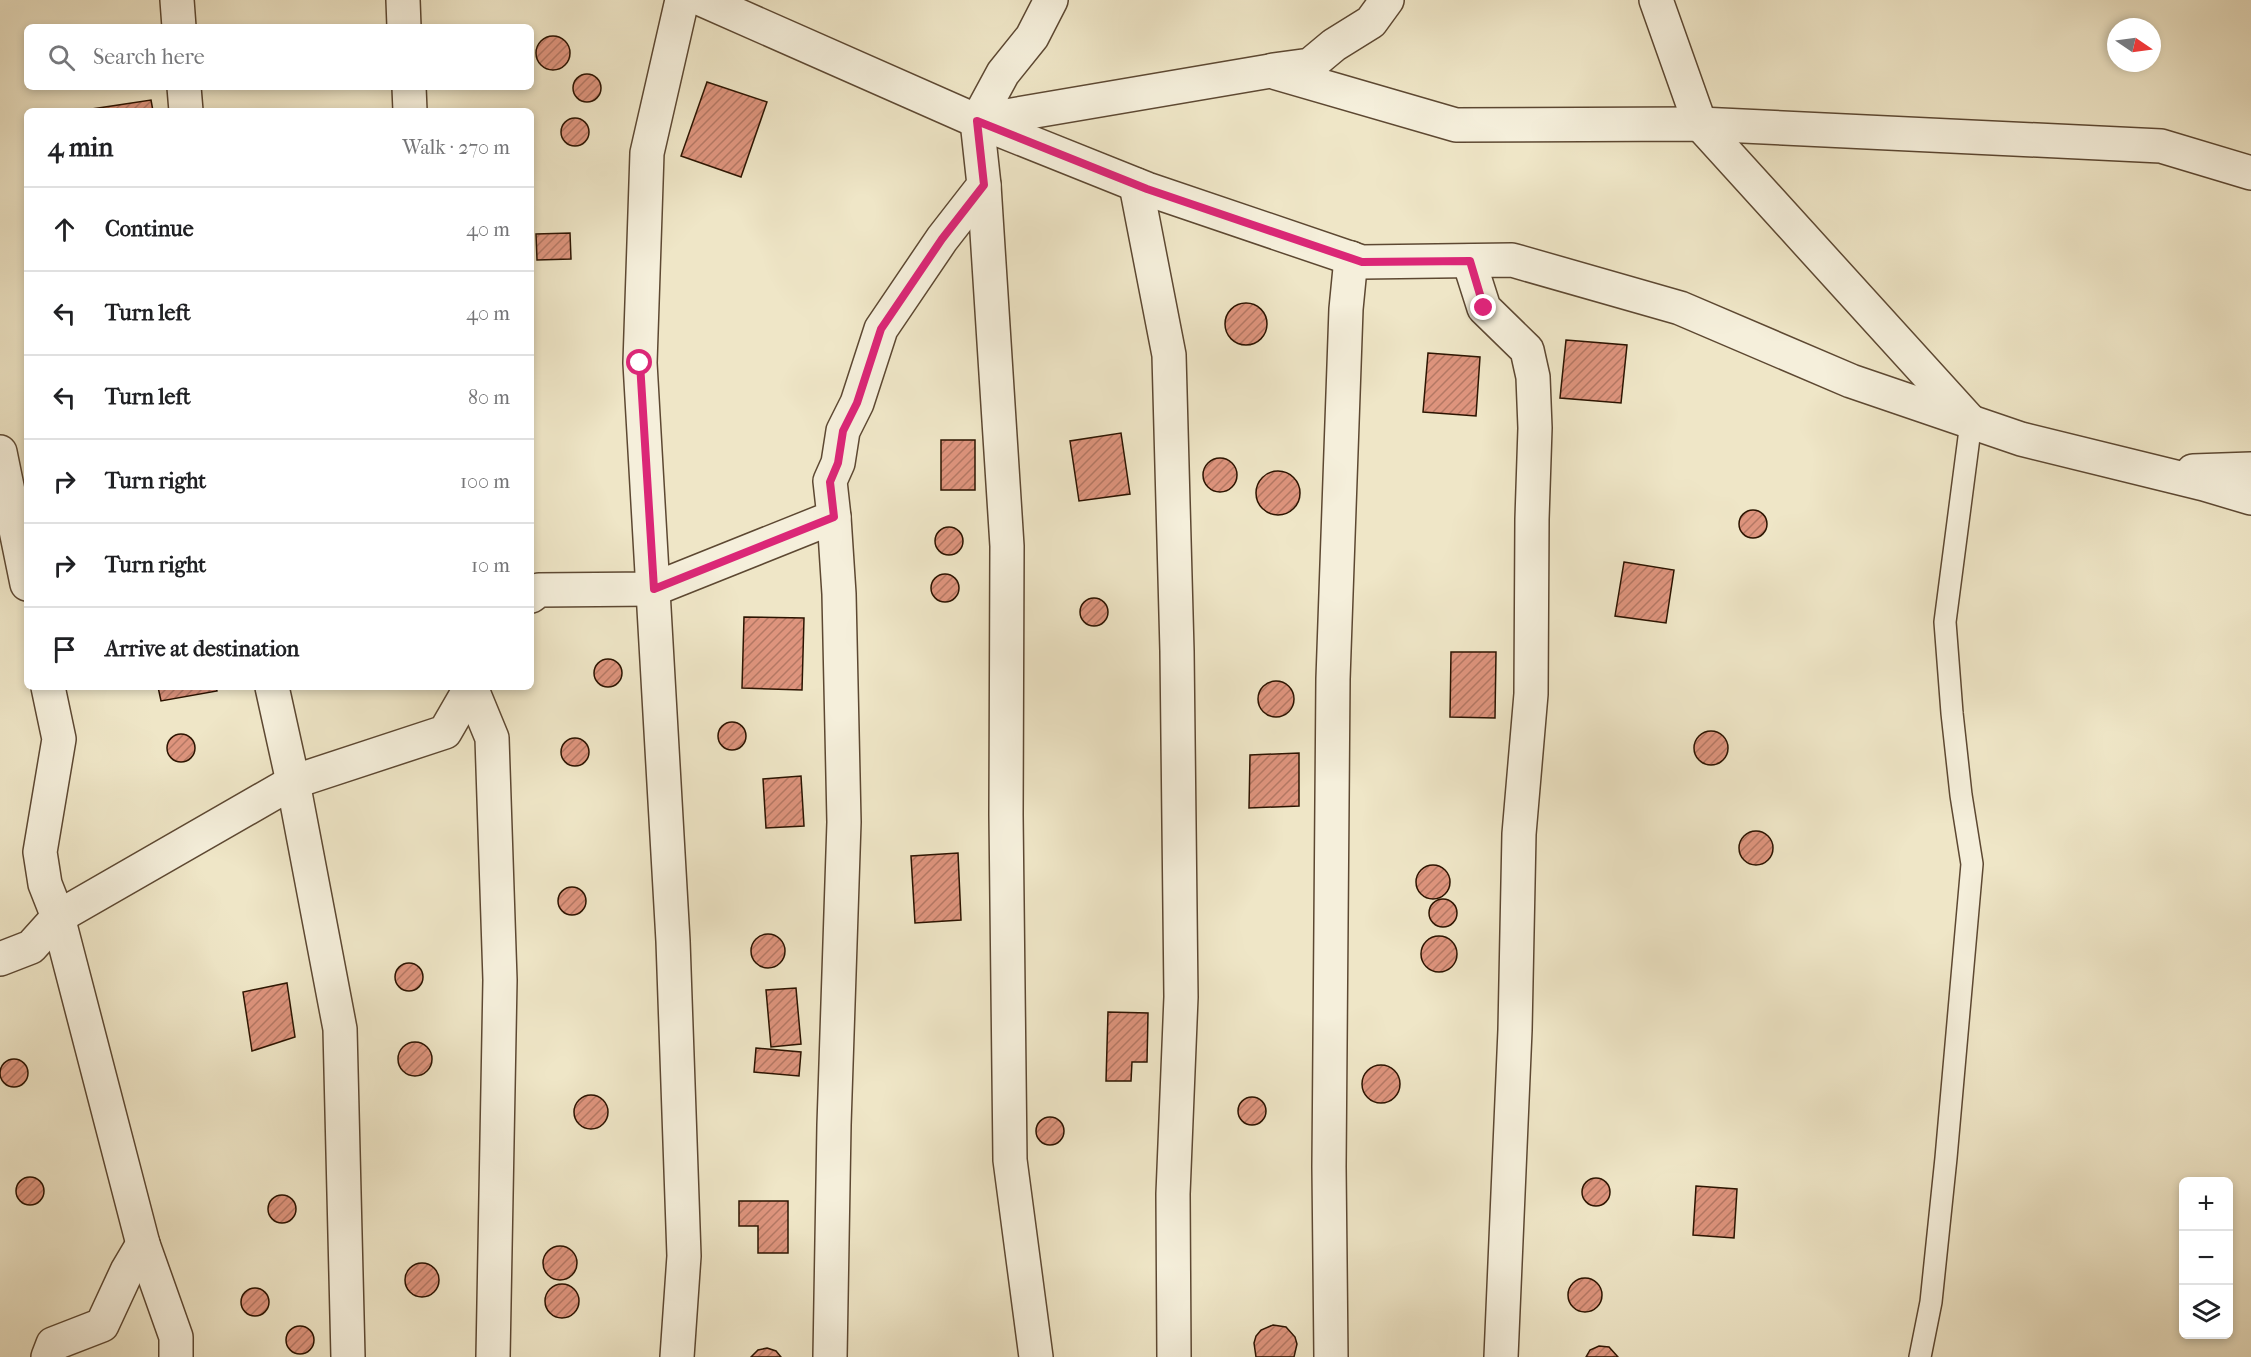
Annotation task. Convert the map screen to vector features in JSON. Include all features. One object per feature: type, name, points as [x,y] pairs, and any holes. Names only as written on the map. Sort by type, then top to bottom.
[{"type":"street","points":[[177,0],[179,24]]},
{"type":"street","points":[[403,0],[404,24]]},
{"type":"street","points":[[677,1357],[684,1256],[674,941],[640,363],[646,153],[682,0]]},
{"type":"street","points":[[703,0],[977,121],[1136,184],[1362,262],[1512,260],[1680,308],[1851,381],[2021,440],[2251,498]]},
{"type":"street","points":[[1036,1357],[1010,1160],[1006,815],[1007,546],[984,185],[977,121],[1004,73],[1032,37],[1051,0]]},
{"type":"street","points":[[977,121],[1310,65],[1334,45],[1371,22],[1387,0]]},
{"type":"street","points":[[1656,0],[1700,124],[1971,422]]},
{"type":"street","points":[[1270,71],[1456,125],[1700,124],[2161,146],[2251,173]]},
{"type":"street","points":[[184,90],[186,108]]},
{"type":"street","points":[[409,90],[410,108]]},
{"type":"street","points":[[1136,184],[1169,355],[1177,651],[1181,985],[1173,1194],[1174,1357]]},
{"type":"street","points":[[830,1357],[834,1125],[844,822],[839,594],[830,482],[838,463],[843,431],[857,403],[881,329],[942,239],[984,185]]},
{"type":"street","points":[[1331,1357],[1329,1167],[1333,679],[1346,309],[1351,258]]},
{"type":"street","points":[[1470,261],[1484,308],[1527,350],[1533,377],[1536,428],[1532,519],[1531,694],[1519,834],[1515,1030],[1501,1357]]},
{"type":"street","points":[[0,452],[24,569]]},
{"type":"street","points":[[2156,473],[2251,469]]},
{"type":"street","points":[[534,594],[539,590],[654,589],[834,517]]},
{"type":"street","points":[[49,690],[59,739],[40,852],[45,884],[58,917],[143,1244],[176,1337],[176,1357]]},
{"type":"street","points":[[273,690],[293,782],[340,1029],[348,1357]]},
{"type":"street","points":[[0,959],[31,947],[58,917],[293,782],[445,732],[469,690]]},
{"type":"street","points":[[472,690],[492,738],[500,980],[492,1357]]},
{"type":"street","points":[[48,1357],[53,1344],[102,1325],[127,1270],[143,1244]]},
{"type":"lane","points":[[1920,1357],[1931,1302],[1972,864],[1955,736],[1946,622],[1971,422]]},
{"type":"building","points":[[553,36],[565,41],[570,53],[565,65],[553,70],[541,65],[536,53],[541,41]]},
{"type":"building","points":[[587,74],[597,78],[601,88],[597,98],[587,102],[577,98],[573,88],[577,78]]},
{"type":"building","points":[[707,82],[767,102],[741,177],[681,156]]},
{"type":"building","points":[[151,100],[152,108],[99,108]]},
{"type":"building","points":[[575,118],[585,122],[589,132],[585,142],[575,146],[565,142],[561,132],[565,122]]},
{"type":"building","points":[[570,233],[571,259],[537,260],[536,234]]},
{"type":"building","points":[[1246,303],[1261,309],[1267,324],[1261,339],[1246,345],[1231,339],[1225,324],[1231,309]]},
{"type":"building","points":[[1566,340],[1627,345],[1621,403],[1560,398]]},
{"type":"building","points":[[1428,353],[1480,357],[1476,416],[1423,412]]},
{"type":"building","points":[[1121,433],[1130,494],[1079,501],[1070,441]]},
{"type":"building","points":[[941,440],[975,440],[975,490],[941,490]]},
{"type":"building","points":[[1220,458],[1232,463],[1237,475],[1232,487],[1220,492],[1208,487],[1203,475],[1208,463]]},
{"type":"building","points":[[1278,471],[1294,477],[1300,493],[1294,509],[1278,515],[1262,509],[1256,493],[1262,477]]},
{"type":"building","points":[[1753,510],[1763,514],[1767,524],[1763,534],[1753,538],[1743,534],[1739,524],[1743,514]]},
{"type":"building","points":[[949,527],[959,531],[963,541],[959,551],[949,555],[939,551],[935,541],[939,531]]},
{"type":"building","points":[[1624,562],[1674,570],[1666,623],[1615,616]]},
{"type":"building","points":[[945,574],[955,578],[959,588],[955,598],[945,602],[935,598],[931,588],[935,578]]},
{"type":"building","points":[[1094,598],[1104,602],[1108,612],[1104,622],[1094,626],[1084,622],[1080,612],[1084,602]]},
{"type":"building","points":[[744,617],[804,618],[802,690],[742,688]]},
{"type":"building","points":[[1451,652],[1496,652],[1495,718],[1450,717]]},
{"type":"building","points":[[608,659],[618,663],[622,673],[618,683],[608,687],[598,683],[594,673],[598,663]]},
{"type":"building","points":[[1276,681],[1289,686],[1294,699],[1289,712],[1276,717],[1263,712],[1258,699],[1263,686]]},
{"type":"building","points":[[159,690],[217,691],[161,701]]},
{"type":"building","points":[[732,722],[742,726],[746,736],[742,746],[732,750],[722,746],[718,736],[722,726]]},
{"type":"building","points":[[1711,731],[1723,736],[1728,748],[1723,760],[1711,765],[1699,760],[1694,748],[1699,736]]},
{"type":"building","points":[[181,734],[191,738],[195,748],[191,758],[181,762],[171,758],[167,748],[171,738]]},
{"type":"building","points":[[575,738],[585,742],[589,752],[585,762],[575,766],[565,762],[561,752],[565,742]]},
{"type":"building","points":[[1299,753],[1299,806],[1249,808],[1250,755]]},
{"type":"building","points":[[801,776],[804,826],[766,828],[763,779]]},
{"type":"building","points":[[1756,831],[1768,836],[1773,848],[1768,860],[1756,865],[1744,860],[1739,848],[1744,836]]},
{"type":"building","points":[[958,853],[961,920],[915,923],[911,856]]},
{"type":"building","points":[[1433,865],[1445,870],[1450,882],[1445,894],[1433,899],[1421,894],[1416,882],[1421,870]]},
{"type":"building","points":[[572,887],[582,891],[586,901],[582,911],[572,915],[562,911],[558,901],[562,891]]},
{"type":"building","points":[[1443,899],[1453,903],[1457,913],[1453,923],[1443,927],[1433,923],[1429,913],[1433,903]]},
{"type":"building","points":[[768,934],[780,939],[785,951],[780,963],[768,968],[756,963],[751,951],[756,939]]},
{"type":"building","points":[[1439,936],[1452,941],[1457,954],[1452,967],[1439,972],[1426,967],[1421,954],[1426,941]]},
{"type":"building","points":[[409,963],[419,967],[423,977],[419,987],[409,991],[399,987],[395,977],[399,967]]},
{"type":"building","points":[[287,983],[295,1037],[252,1051],[243,992]]},
{"type":"building","points":[[796,988],[801,1044],[771,1047],[766,990]]},
{"type":"building","points":[[1108,1012],[1148,1013],[1147,1062],[1132,1062],[1131,1081],[1106,1081]]},
{"type":"building","points":[[415,1042],[427,1047],[432,1059],[427,1071],[415,1076],[403,1071],[398,1059],[403,1047]]},
{"type":"building","points":[[756,1048],[801,1052],[799,1076],[754,1072]]},
{"type":"building","points":[[14,1059],[24,1063],[28,1073],[24,1083],[14,1087],[4,1083],[0,1073],[4,1063]]},
{"type":"building","points":[[1381,1065],[1395,1070],[1400,1084],[1395,1098],[1381,1103],[1367,1098],[1362,1084],[1367,1070]]},
{"type":"building","points":[[591,1095],[603,1100],[608,1112],[603,1124],[591,1129],[579,1124],[574,1112],[579,1100]]},
{"type":"building","points":[[1252,1097],[1262,1101],[1266,1111],[1262,1121],[1252,1125],[1242,1121],[1238,1111],[1242,1101]]},
{"type":"building","points":[[1050,1117],[1060,1121],[1064,1131],[1060,1141],[1050,1145],[1040,1141],[1036,1131],[1040,1121]]},
{"type":"building","points":[[30,1177],[40,1181],[44,1191],[40,1201],[30,1205],[20,1201],[16,1191],[20,1181]]},
{"type":"building","points":[[1596,1178],[1606,1182],[1610,1192],[1606,1202],[1596,1206],[1586,1202],[1582,1192],[1586,1182]]},
{"type":"building","points":[[1696,1186],[1737,1189],[1734,1238],[1693,1235]]},
{"type":"building","points":[[282,1195],[292,1199],[296,1209],[292,1219],[282,1223],[272,1219],[268,1209],[272,1199]]},
{"type":"building","points":[[739,1201],[788,1201],[788,1253],[758,1253],[758,1226],[739,1226]]},
{"type":"building","points":[[560,1246],[572,1251],[577,1263],[572,1275],[560,1280],[548,1275],[543,1263],[548,1251]]},
{"type":"building","points":[[422,1263],[434,1268],[439,1280],[434,1292],[422,1297],[410,1292],[405,1280],[410,1268]]},
{"type":"building","points":[[1585,1278],[1597,1283],[1602,1295],[1597,1307],[1585,1312],[1573,1307],[1568,1295],[1573,1283]]},
{"type":"building","points":[[562,1284],[574,1289],[579,1301],[574,1313],[562,1318],[550,1313],[545,1301],[550,1289]]},
{"type":"building","points":[[255,1288],[265,1292],[269,1302],[265,1312],[255,1316],[245,1312],[241,1302],[245,1292]]},
{"type":"building","points":[[1273,1325],[1286,1327],[1295,1337],[1297,1344],[1294,1357],[1256,1357],[1254,1343],[1256,1336],[1261,1330]]},
{"type":"building","points":[[300,1326],[310,1330],[314,1340],[310,1350],[300,1354],[290,1350],[286,1340],[290,1330]]},
{"type":"building","points":[[1599,1346],[1609,1347],[1618,1357],[1586,1357],[1590,1350]]},
{"type":"building","points":[[767,1348],[776,1351],[781,1357],[751,1357],[758,1350]]},
{"type":"route","points":[[640,363],[654,589],[834,517],[830,482],[838,463],[843,431],[857,403],[881,329],[942,239],[984,185],[977,121],[1147,189],[1362,262],[1470,261],[1484,308]]}]
